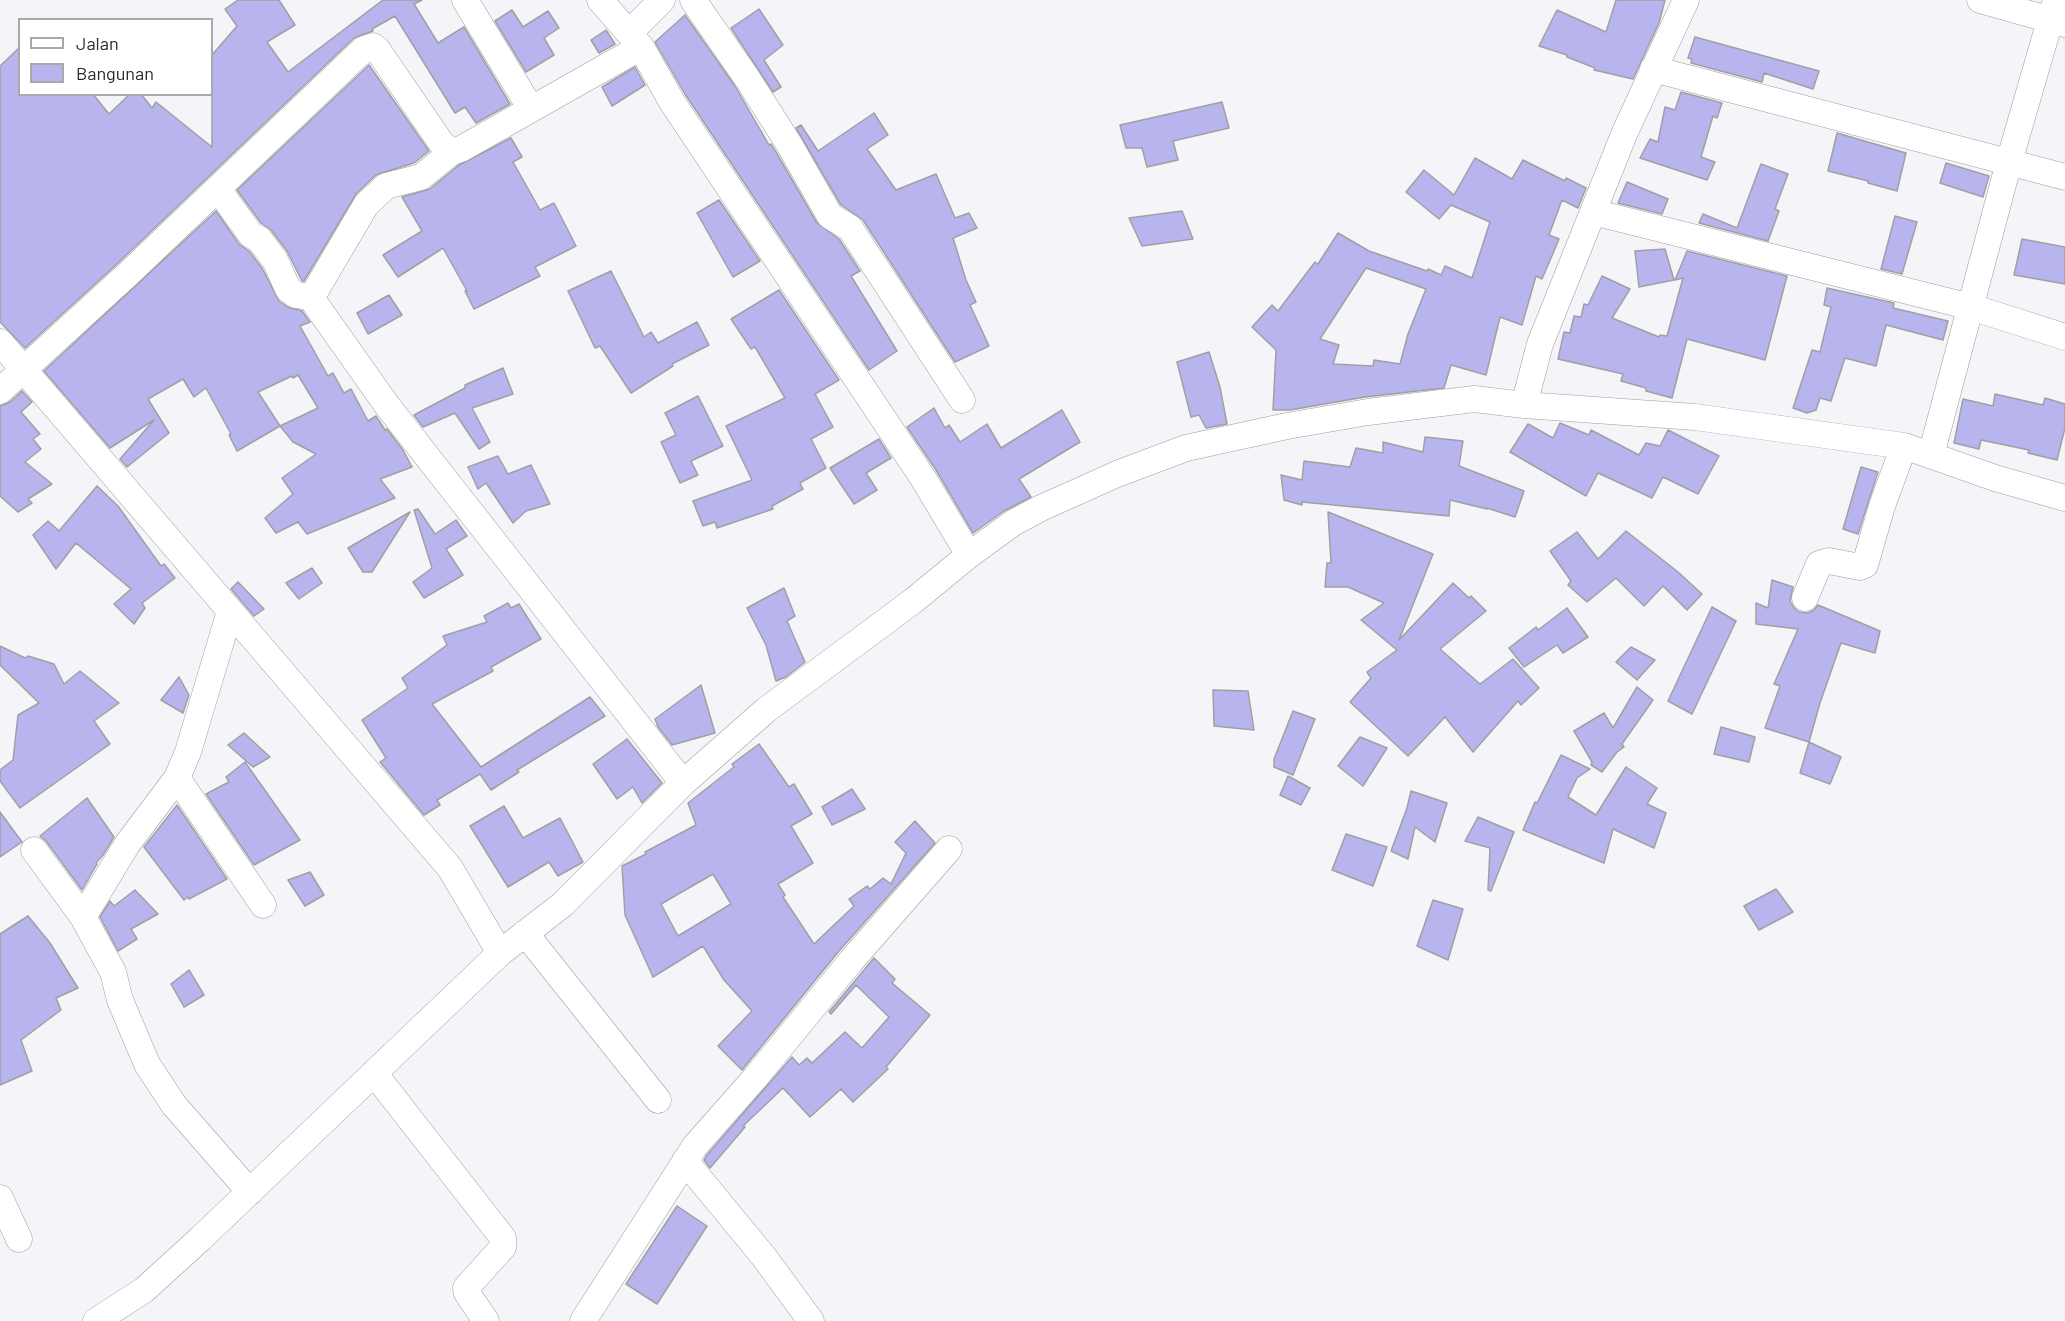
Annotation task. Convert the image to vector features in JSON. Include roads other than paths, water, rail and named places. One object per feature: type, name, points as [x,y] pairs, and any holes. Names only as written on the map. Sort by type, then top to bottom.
[{"type":"street","points":[[465,0],[531,109]]},
{"type":"street","points":[[600,0],[635,40],[672,102],[923,478],[969,555]]},
{"type":"street","points":[[313,297],[366,206],[376,194],[386,186],[421,177],[452,152],[531,109],[635,40],[662,0]]},
{"type":"street","points":[[693,0],[783,134],[830,216],[850,228],[962,400]]},
{"type":"street","points":[[1524,405],[1540,344],[1653,69],[1686,0]]},
{"type":"street","points":[[1931,455],[2009,162],[2057,15],[1980,0]]},
{"type":"street","points":[[0,391],[128,274],[364,49],[370,46],[377,50],[441,144],[452,152]]},
{"type":"street","points":[[1653,69],[2065,177]]},
{"type":"street","points":[[218,189],[251,236],[259,239],[275,260],[288,289],[296,295],[313,297]]},
{"type":"street","points":[[1593,212],[1971,307],[2065,337]]},
{"type":"street","points":[[313,297],[318,310],[386,404],[683,783]]},
{"type":"street","points":[[0,342],[450,868],[500,953]]},
{"type":"street","points":[[96,1321],[144,1290],[500,953],[563,904],[683,783],[766,710],[913,601],[969,555],[1013,523],[1041,507],[1117,474],[1186,448],[1287,426],[1392,409],[1474,399],[1524,405],[1695,417],[1904,446],[1995,478],[2065,498]]},
{"type":"street","points":[[1805,598],[1819,564],[1829,561],[1860,567],[1865,565],[1882,506],[1904,446]]},
{"type":"street","points":[[83,917],[128,843],[177,778],[188,752],[230,611]]},
{"type":"street","points":[[177,778],[263,906]]},
{"type":"street","points":[[583,1321],[695,1146],[755,1078],[814,1004],[949,849]]},
{"type":"street","points":[[34,850],[83,917],[113,972],[120,1000],[147,1064],[174,1105],[250,1192]]},
{"type":"street","points":[[525,933],[658,1100]]},
{"type":"street","points":[[374,1073],[503,1238],[503,1247],[466,1288],[486,1321]]},
{"type":"street","points":[[685,1161],[764,1257],[811,1321]]},
{"type":"street","points":[[0,1198],[19,1239]]}]
